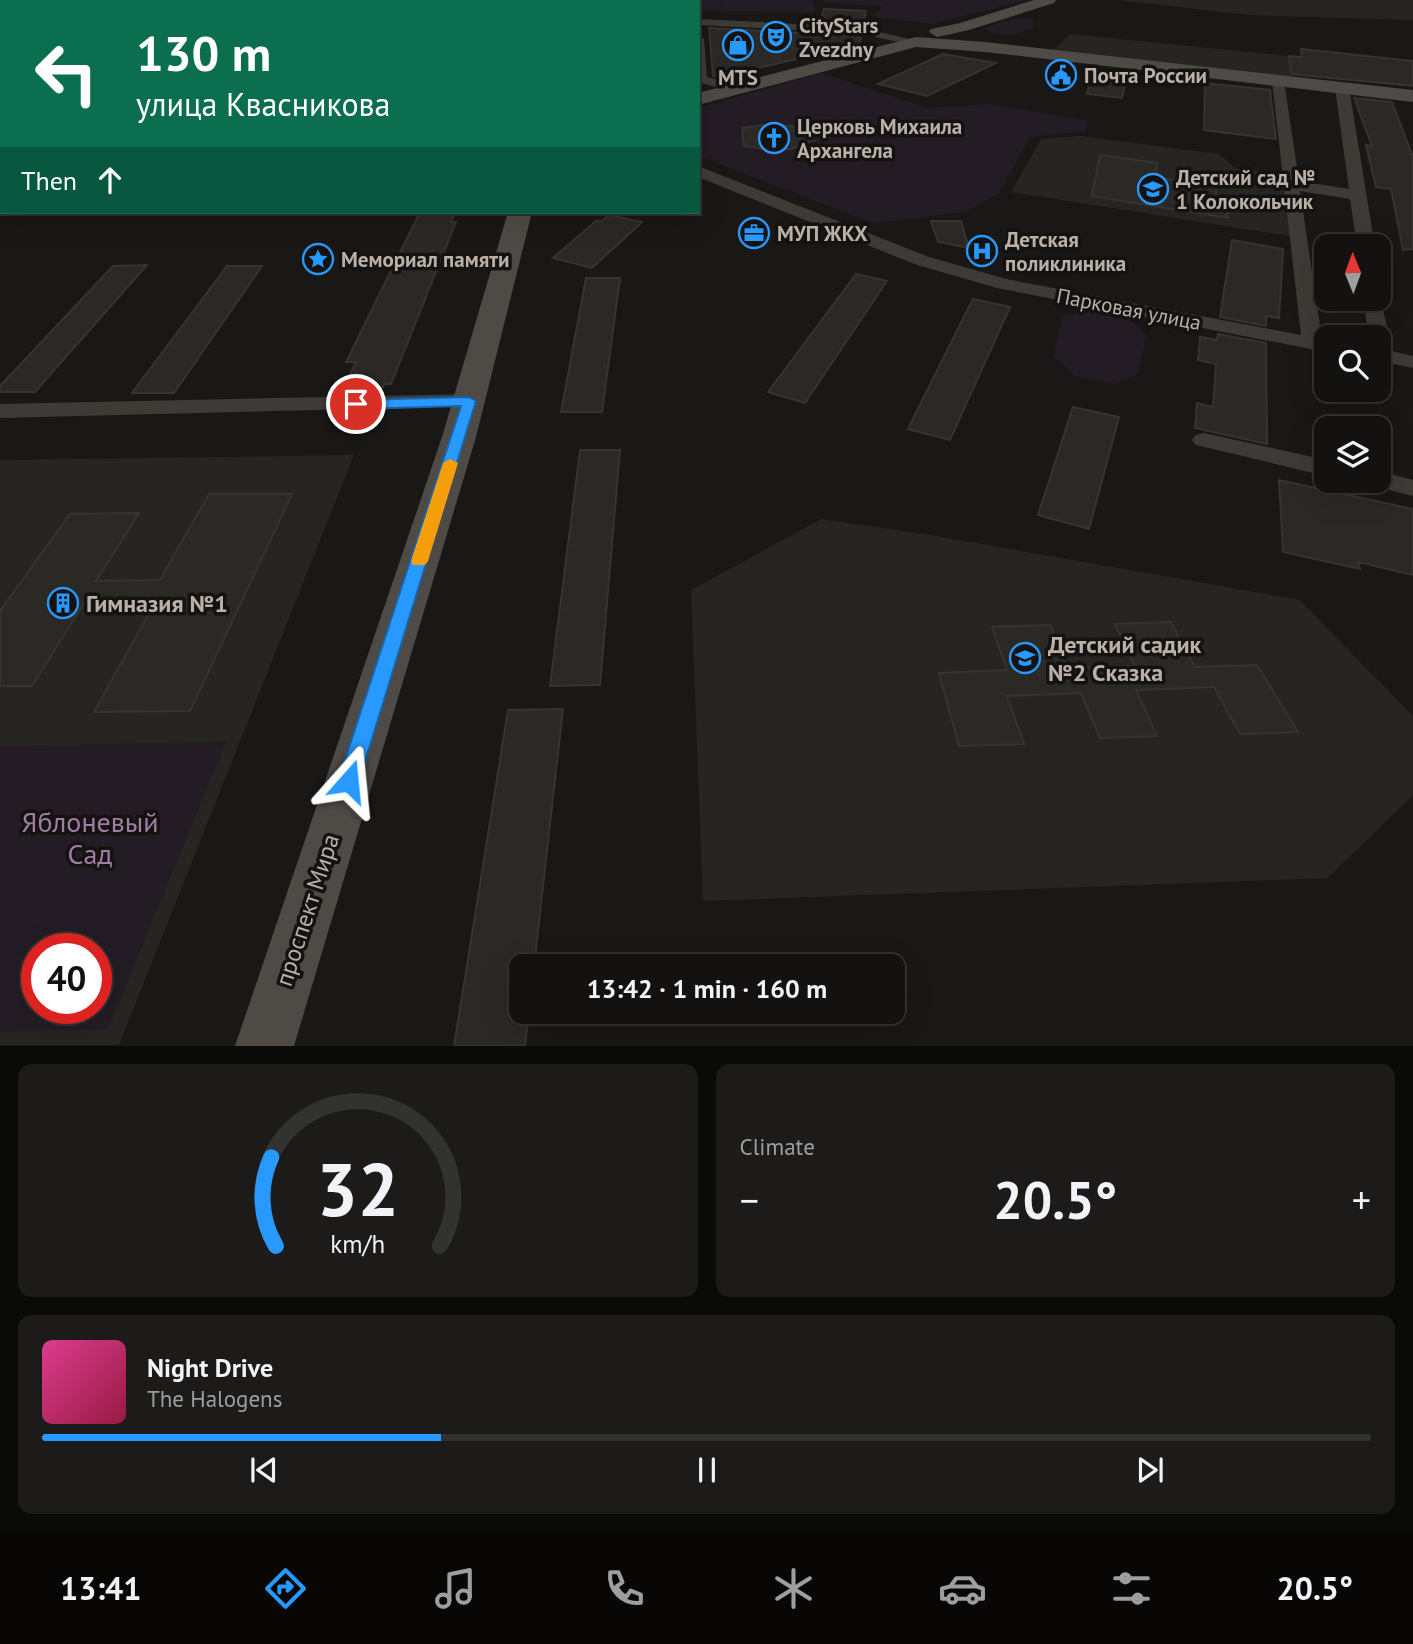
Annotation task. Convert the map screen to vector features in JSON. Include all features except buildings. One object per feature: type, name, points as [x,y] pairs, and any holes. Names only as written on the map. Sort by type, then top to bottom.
[{"type":"street","points":[[700,98],[947,34],[1049,0]]},
{"type":"street","points":[[700,22],[858,30],[916,42]]},
{"type":"street","points":[[858,30],[876,27],[947,34],[985,47],[1413,96]]},
{"type":"street","points":[[700,66],[701,79],[736,89]]},
{"type":"street","points":[[1278,81],[1292,185],[1316,325]]},
{"type":"street","points":[[1342,88],[1364,234]]},
{"type":"street","name":"Парковая улица","points":[[700,172],[923,261],[990,280],[1314,344]]},
{"type":"street","points":[[1292,185],[1358,195]]},
{"type":"street","name":"проспект Мира","points":[[264,1045],[451,402],[519,214]]},
{"type":"street","points":[[1391,357],[1413,362]]},
{"type":"street","points":[[0,411],[451,402]]},
{"type":"street","points":[[1204,440],[1314,465]]},
{"type":"street","points":[[1391,482],[1413,488]]},
{"type":"shaded area","points":[[1117,0],[1413,0],[1413,20],[1249,15]]},
{"type":"shaded area","points":[[1070,34],[1289,56],[1290,79],[1052,51]]},
{"type":"shaded area","name":"Детский сад № 1 Колокольчик","points":[[1081,136],[1219,154],[1235,168],[1291,175],[1295,237],[1011,192],[1041,139]]},
{"type":"shaded area","points":[[354,455],[119,1045],[0,1045],[0,460]]},
{"type":"shaded area","name":"Детский садик №2 Сказка","points":[[821,519],[925,534],[1300,600],[1413,716],[1413,795],[1328,878],[703,901],[691,590]]},
{"type":"green space","points":[[700,0],[813,0],[816,12],[700,11]]},
{"type":"green space","points":[[823,0],[1028,0],[931,24],[873,16],[883,7]]},
{"type":"green space","points":[[1031,18],[1033,28],[1009,34],[984,29],[997,23]]},
{"type":"green space","points":[[821,73],[928,108],[990,104],[1089,121],[1085,131],[1030,137],[999,193],[965,212],[873,223],[700,157],[700,107]]},
{"type":"green space","points":[[1093,311],[1127,317],[1146,335],[1138,374],[1115,384],[1075,376],[1053,356],[1063,315]]},
{"type":"green space","name":"Яблоневый Сад","points":[[226,742],[112,1019],[112,933],[21,933],[21,1024],[110,1024],[108,1029],[0,1032],[0,746]]},
{"type":"slow traffic","points":[[419,561],[450,463]]},
{"type":"place","name":"CityStars Zvezdny","points":[[776,37]]},
{"type":"place","name":"MTS","points":[[738,45]]},
{"type":"place","name":"Почта России","points":[[1061,75]]},
{"type":"place","name":"Церковь Михаила Архангела","points":[[774,138]]},
{"type":"place","name":"Детский сад № 1 Колокольчик","points":[[1153,189]]},
{"type":"place","name":"МУП ЖКХ","points":[[754,233]]},
{"type":"place","name":"Детская поликлиника","points":[[982,251]]},
{"type":"place","name":"Мемориал памяти","points":[[318,259]]},
{"type":"place","name":"Гимназия №1","points":[[63,603]]},
{"type":"place","name":"Детский садик №2 Сказка","points":[[1025,658]]},
{"type":"route","points":[[349,781],[469,401],[356,404]]}]
